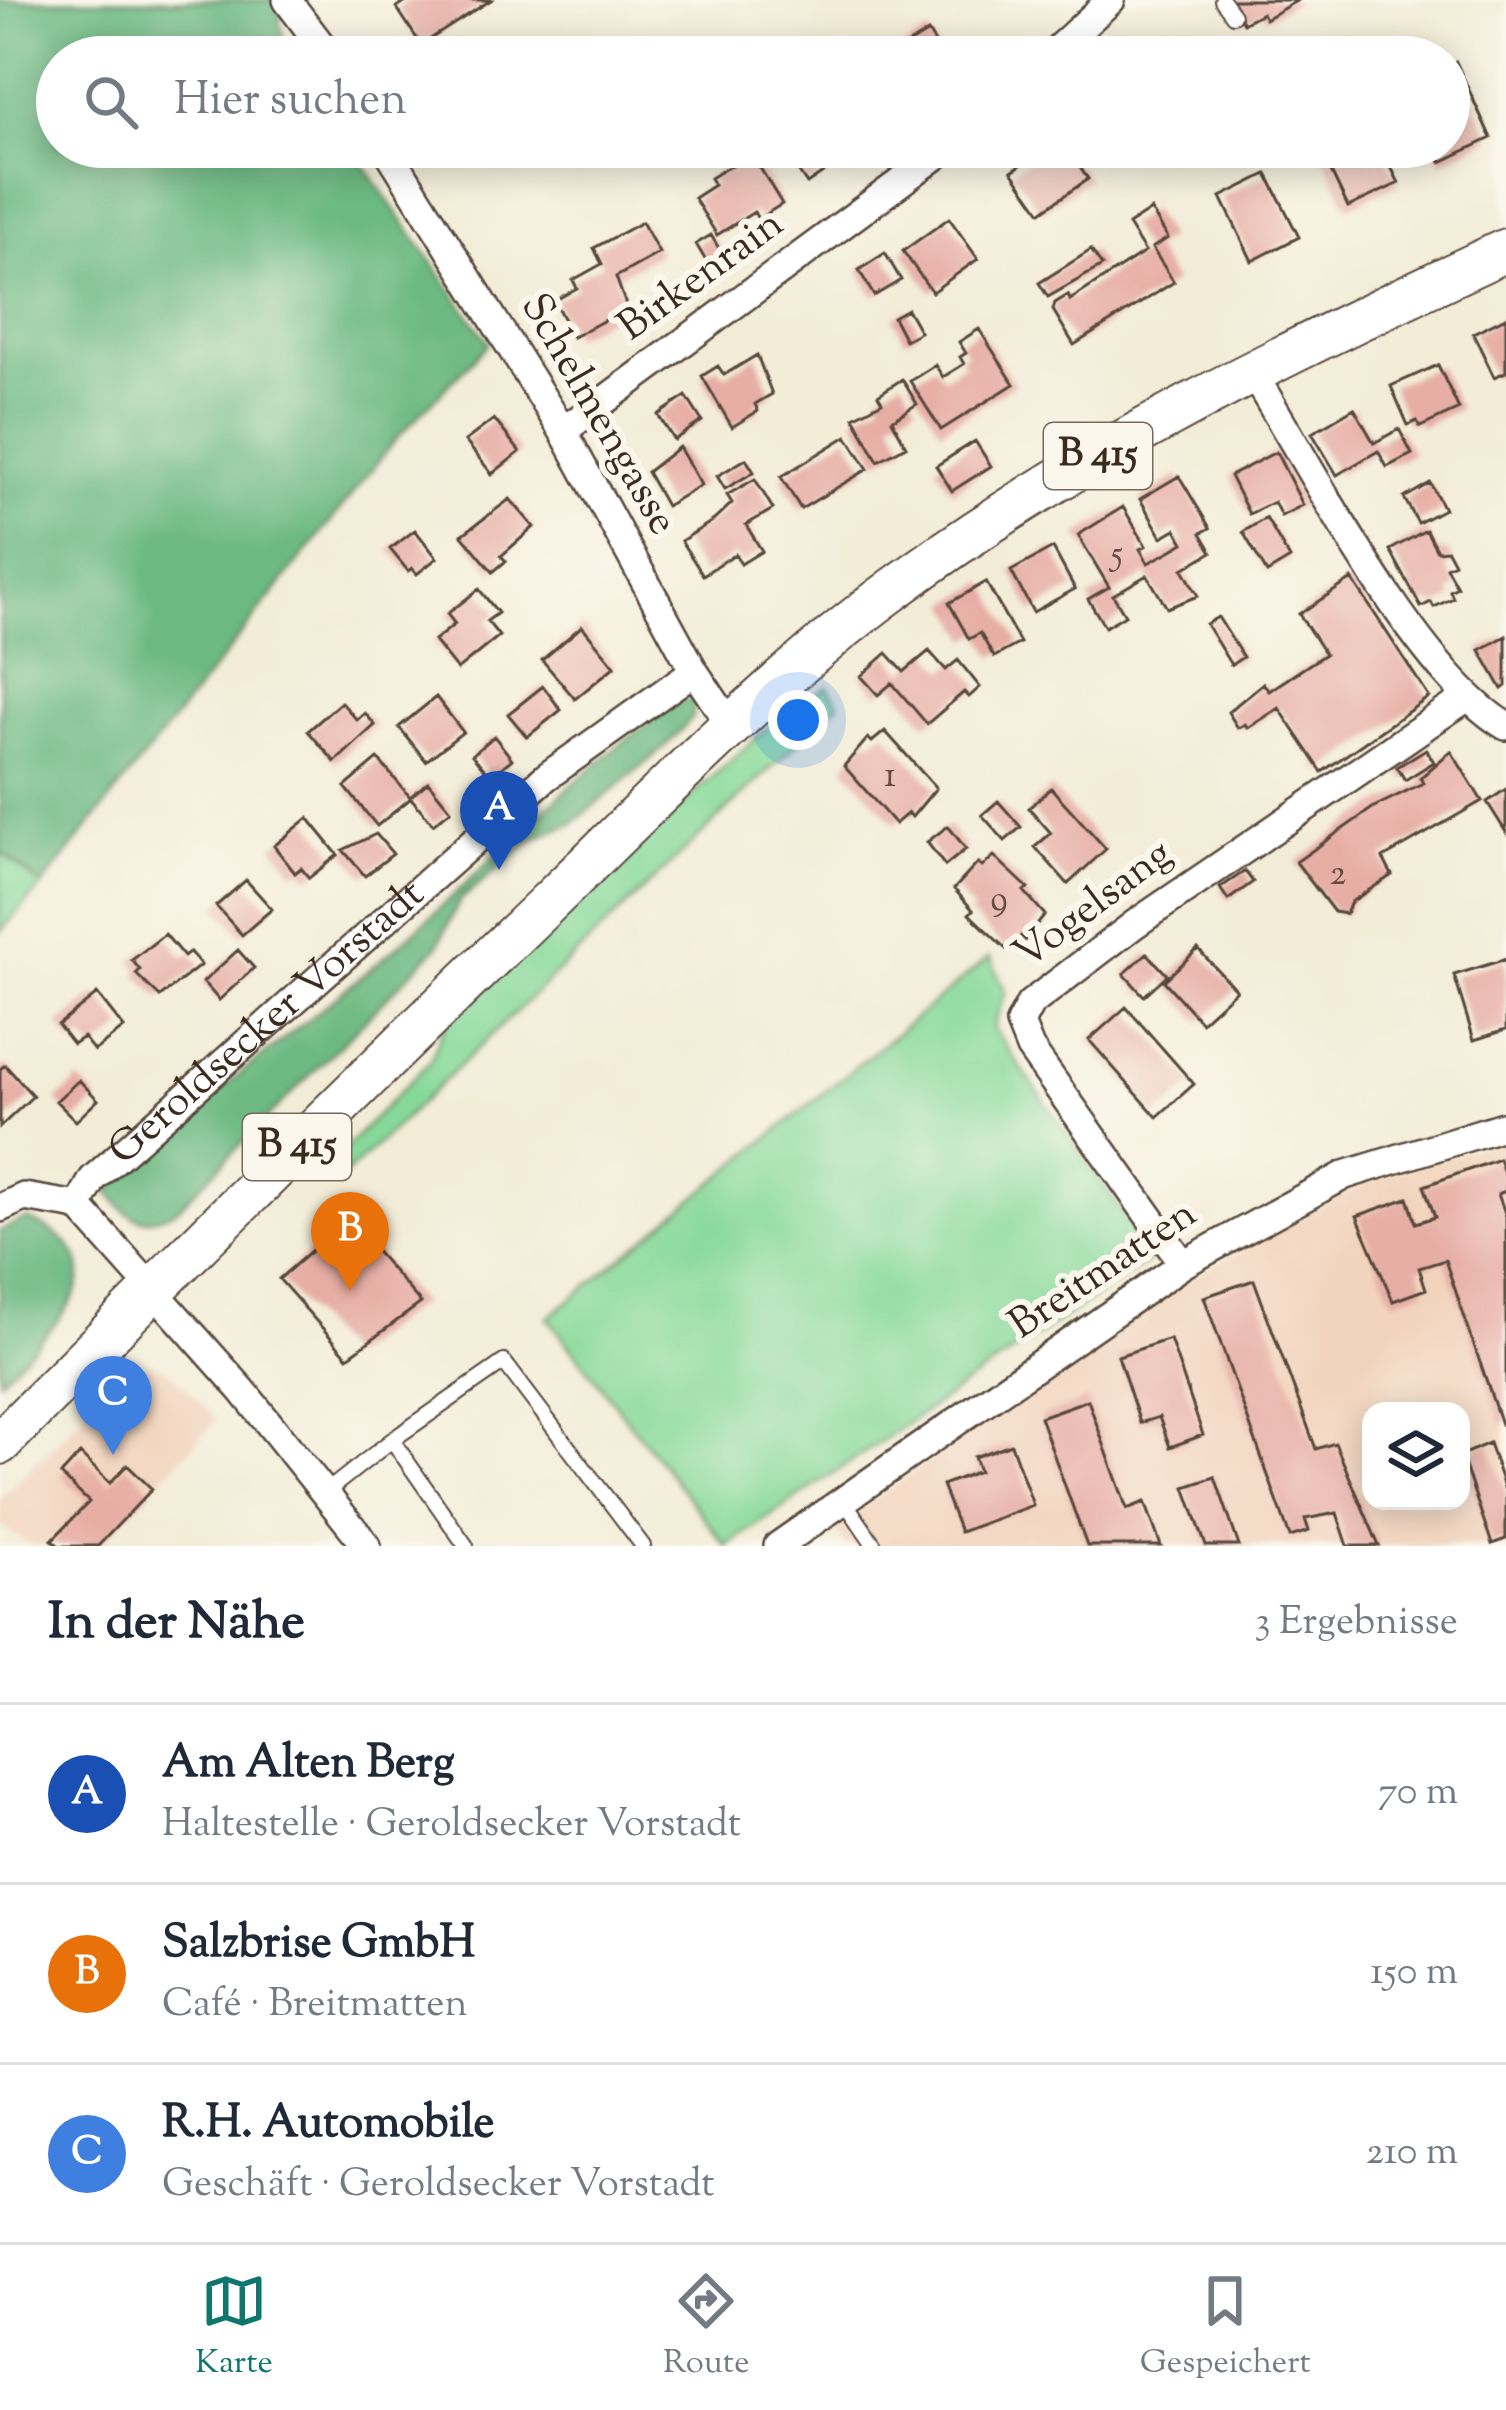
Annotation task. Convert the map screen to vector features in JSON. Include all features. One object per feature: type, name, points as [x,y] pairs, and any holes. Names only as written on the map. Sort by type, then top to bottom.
[{"type":"main road","name":"B 415","points":[[0,1443],[731,727],[856,618],[975,531],[1250,370],[1506,250]]},
{"type":"street","points":[[1072,36],[1111,0]]},
{"type":"street","points":[[304,6],[319,36]]},
{"type":"street","name":"Schelmengasse","points":[[399,168],[563,431],[694,671],[731,727]]},
{"type":"street","name":"Birkenrain","points":[[563,431],[919,168]]},
{"type":"street","points":[[1250,370],[1406,620],[1466,698],[1506,726]]},
{"type":"street","name":"Geroldsecker Vorstadt","points":[[78,1206],[93,1178],[546,777],[694,671]]},
{"type":"street","name":"Vogelsang","points":[[1183,1264],[1030,1048],[1020,1023],[1030,1004],[1135,924],[1466,698]]},
{"type":"street","name":"Breitmatten","points":[[778,1546],[1183,1264],[1345,1175],[1506,1125]]},
{"type":"street","name":"Geroldsecker Vorstadt","points":[[0,1208],[24,1197],[78,1206],[154,1288]]},
{"type":"street","points":[[154,1288],[367,1546]]},
{"type":"lane","points":[[1222,0],[1232,15]]},
{"type":"lane","points":[[326,1492],[504,1362],[643,1546]]},
{"type":"lane","points":[[392,1440],[466,1546]]},
{"type":"lane","points":[[844,1502],[875,1546]]},
{"type":"shaded area","points":[[1506,1138],[1506,1546],[847,1546],[834,1529],[1175,1287],[1365,1182]]},
{"type":"shaded area","points":[[152,1364],[171,1372],[217,1420],[98,1546],[32,1546],[0,1525],[0,1498],[126,1372]]},
{"type":"green space","points":[[0,0],[299,0],[279,18],[283,36],[36,36],[36,168],[366,168],[489,343],[396,439],[42,886],[0,851]]},
{"type":"green space","points":[[827,686],[839,703],[346,1174],[336,1157],[430,1061],[450,1012],[774,722]]},
{"type":"green space","points":[[684,699],[694,701],[693,717],[665,747],[572,824],[533,839],[460,900],[437,947],[175,1211],[145,1220],[130,1215],[116,1201],[108,1191],[178,1126],[401,943],[610,753]]},
{"type":"green space","points":[[0,851],[42,886],[0,932]]},
{"type":"green space","points":[[990,957],[1006,992],[993,1028],[1154,1257],[726,1546],[548,1318]]},
{"type":"green space","points":[[27,1219],[60,1237],[76,1257],[80,1277],[59,1319],[0,1380],[0,1231]]},
{"type":"building","points":[[409,0],[491,0],[435,36],[415,36],[397,8]]},
{"type":"building","points":[[1231,0],[1298,0],[1265,19],[1262,13],[1243,23]]},
{"type":"building","points":[[1470,92],[1491,138],[1470,148]]},
{"type":"building","points":[[726,168],[760,168],[782,204],[758,219],[754,212],[717,235],[694,198],[714,185],[710,178]]},
{"type":"building","points":[[796,168],[830,168],[807,184]]},
{"type":"building","points":[[1080,168],[1088,179],[1041,212],[1012,171]]},
{"type":"building","points":[[1329,168],[1392,168],[1399,183],[1348,207]]},
{"type":"building","points":[[1267,174],[1299,237],[1252,261],[1221,197]]},
{"type":"building","points":[[1151,210],[1168,238],[1152,248],[1174,282],[1074,345],[1053,310],[1055,303],[1068,295],[1070,300],[1145,252],[1128,225]]},
{"type":"building","points":[[949,218],[978,259],[932,292],[903,251]]},
{"type":"building","points":[[642,222],[659,253],[616,277],[627,308],[573,337],[554,301],[577,288],[573,280],[602,264],[594,248]]},
{"type":"building","points":[[711,235],[727,262],[712,271],[696,244]]},
{"type":"building","points":[[1091,250],[1102,266],[1048,297],[1039,283]]},
{"type":"building","points":[[885,253],[901,280],[874,296],[859,270]]},
{"type":"building","points":[[907,309],[920,332],[905,340],[893,317]]},
{"type":"building","points":[[1506,317],[1506,372],[1494,377],[1473,333]]},
{"type":"building","points":[[979,329],[1014,384],[941,430],[910,381],[935,365],[943,377],[964,364],[960,357],[966,353],[959,342]]},
{"type":"building","points":[[757,355],[772,394],[755,404],[758,411],[732,427],[702,376],[718,366],[724,375]]},
{"type":"building","points":[[1438,365],[1459,409],[1420,427],[1417,421],[1408,425],[1391,386]]},
{"type":"building","points":[[902,379],[917,404],[892,420],[906,446],[878,461],[854,417],[882,402],[878,395]]},
{"type":"building","points":[[686,396],[702,421],[674,440],[658,415]]},
{"type":"building","points":[[1354,408],[1374,443],[1399,429],[1412,454],[1387,467],[1378,451],[1337,475],[1312,433]]},
{"type":"building","points":[[494,419],[520,452],[492,474],[465,441]]},
{"type":"building","points":[[847,436],[868,469],[801,509],[781,477]]},
{"type":"building","points":[[975,441],[991,466],[952,491],[936,466]]},
{"type":"building","points":[[679,447],[701,485],[666,506],[647,472]]},
{"type":"building","points":[[1276,452],[1303,505],[1281,516],[1274,502],[1249,514],[1230,476]]},
{"type":"building","points":[[746,459],[754,472],[725,489],[717,476]]},
{"type":"building","points":[[1179,476],[1210,528],[1201,533],[1212,552],[1183,569],[1198,596],[1167,608],[1147,575],[1113,595],[1125,615],[1105,627],[1088,599],[1109,587],[1078,535],[1123,507],[1146,546],[1140,549],[1148,563],[1184,543],[1176,529],[1162,537],[1140,499]]},
{"type":"building","points":[[755,479],[773,509],[746,525],[762,551],[741,564],[735,554],[703,575],[681,541],[732,503],[727,495]]},
{"type":"building","points":[[1430,483],[1444,509],[1418,523],[1404,498]]},
{"type":"building","points":[[510,499],[534,527],[501,556],[506,561],[493,572],[462,535]]},
{"type":"building","points":[[1266,518],[1290,559],[1267,573],[1243,532]]},
{"type":"building","points":[[415,530],[437,558],[417,574],[412,568],[408,571],[390,549]]},
{"type":"building","points":[[1426,530],[1437,551],[1447,550],[1454,563],[1446,567],[1457,587],[1450,591],[1453,598],[1434,607],[1431,602],[1421,607],[1390,550]]},
{"type":"building","points":[[1053,548],[1075,589],[1033,612],[1011,571]]},
{"type":"building","points":[[1352,579],[1429,697],[1322,772],[1279,708],[1248,728],[1245,724],[1238,728],[1228,712],[1263,683],[1269,691],[1325,654],[1299,614]]},
{"type":"building","points":[[986,582],[1020,643],[994,657],[980,633],[969,639],[949,603]]},
{"type":"building","points":[[479,589],[498,613],[487,621],[499,636],[457,670],[434,641],[455,624],[447,614]]},
{"type":"building","points":[[1218,617],[1243,657],[1231,665],[1206,624]]},
{"type":"building","points":[[582,626],[615,666],[575,699],[542,660]]},
{"type":"building","points":[[1506,636],[1506,686],[1502,689],[1480,650]]},
{"type":"building","points":[[929,651],[946,670],[958,660],[980,687],[969,697],[964,692],[927,724],[892,683],[878,695],[861,676],[887,653],[904,672]]},
{"type":"building","points":[[543,686],[561,710],[527,737],[508,714]]},
{"type":"building","points":[[436,697],[463,732],[426,761],[399,727]]},
{"type":"building","points":[[341,702],[357,720],[365,713],[375,725],[335,762],[308,731]]},
{"type":"building","points":[[885,731],[936,788],[912,817],[908,813],[895,824],[844,766],[868,738],[872,742]]},
{"type":"building","points":[[494,736],[512,759],[491,777],[472,755]]},
{"type":"building","points":[[1426,749],[1434,762],[1405,780],[1397,767]]},
{"type":"building","points":[[1451,751],[1482,801],[1383,858],[1392,875],[1351,902],[1346,914],[1334,912],[1296,862],[1374,807],[1423,783],[1420,778]]},
{"type":"building","points":[[378,759],[411,798],[377,826],[345,787]]},
{"type":"building","points":[[428,782],[451,810],[433,824],[410,797]]},
{"type":"building","points":[[1051,788],[1106,849],[1068,884],[1035,847],[1051,833],[1029,808]]},
{"type":"building","points":[[1506,789],[1506,832],[1487,802]]},
{"type":"building","points":[[998,801],[1021,827],[1005,841],[982,815]]},
{"type":"building","points":[[308,818],[338,855],[309,878],[301,868],[295,873],[274,846]]},
{"type":"building","points":[[948,826],[966,849],[945,866],[927,842]]},
{"type":"building","points":[[376,834],[393,854],[365,876],[343,850]]},
{"type":"building","points":[[994,856],[1028,888],[1024,891],[1045,915],[1025,940],[1021,936],[1006,949],[969,914],[973,910],[954,889],[978,863],[982,867]]},
{"type":"building","points":[[1245,871],[1253,882],[1228,900],[1220,888]]},
{"type":"building","points":[[246,880],[272,909],[242,935],[216,906]]},
{"type":"building","points":[[165,934],[184,957],[190,952],[201,965],[160,997],[136,974],[140,970],[132,960]]},
{"type":"building","points":[[1198,949],[1236,990],[1201,1022],[1164,981]]},
{"type":"building","points":[[238,950],[254,968],[219,1000],[203,982]]},
{"type":"building","points":[[1147,953],[1167,975],[1144,996],[1124,974]]},
{"type":"building","points":[[1506,959],[1506,1030],[1474,1040],[1454,975]]},
{"type":"building","points":[[97,994],[124,1028],[94,1051],[83,1037],[73,1044],[58,1025]]},
{"type":"building","points":[[1126,1007],[1194,1084],[1157,1117],[1089,1040]]},
{"type":"building","points":[[5,1065],[33,1096],[0,1127],[0,1069]]},
{"type":"building","points":[[79,1080],[98,1100],[76,1121],[56,1101]]},
{"type":"building","points":[[1499,1159],[1506,1178],[1506,1191],[1498,1194],[1506,1216],[1506,1422],[1501,1424],[1445,1260],[1419,1268],[1426,1289],[1393,1301],[1357,1216],[1408,1198],[1416,1223],[1435,1217],[1424,1186]]},
{"type":"building","points":[[342,1242],[358,1260],[373,1248],[421,1303],[348,1357],[279,1279],[320,1243],[329,1253]]},
{"type":"building","points":[[1254,1280],[1316,1449],[1335,1443],[1379,1546],[1348,1546],[1337,1513],[1305,1519],[1309,1531],[1290,1537],[1204,1297]]},
{"type":"building","points":[[1170,1339],[1203,1435],[1170,1447],[1159,1417],[1140,1423],[1118,1356]]},
{"type":"building","points":[[1088,1400],[1127,1509],[1145,1502],[1161,1546],[1087,1546],[1040,1417]]},
{"type":"building","points":[[1489,1443],[1506,1493],[1506,1539],[1492,1544],[1470,1481],[1470,1451]]},
{"type":"building","points":[[1011,1444],[1033,1505],[960,1532],[942,1485],[979,1471],[974,1457]]},
{"type":"building","points":[[80,1454],[110,1483],[127,1465],[152,1489],[98,1546],[59,1546],[52,1540],[89,1502],[61,1475]]},
{"type":"building","points":[[1215,1477],[1239,1546],[1206,1546],[1185,1487]]},
{"type":"place","name":"Am Alten Berg","points":[[499,870]]},
{"type":"place","name":"Salzbrise GmbH","points":[[350,1291]]},
{"type":"place","name":"R.H. Automobile","points":[[113,1455]]}]
